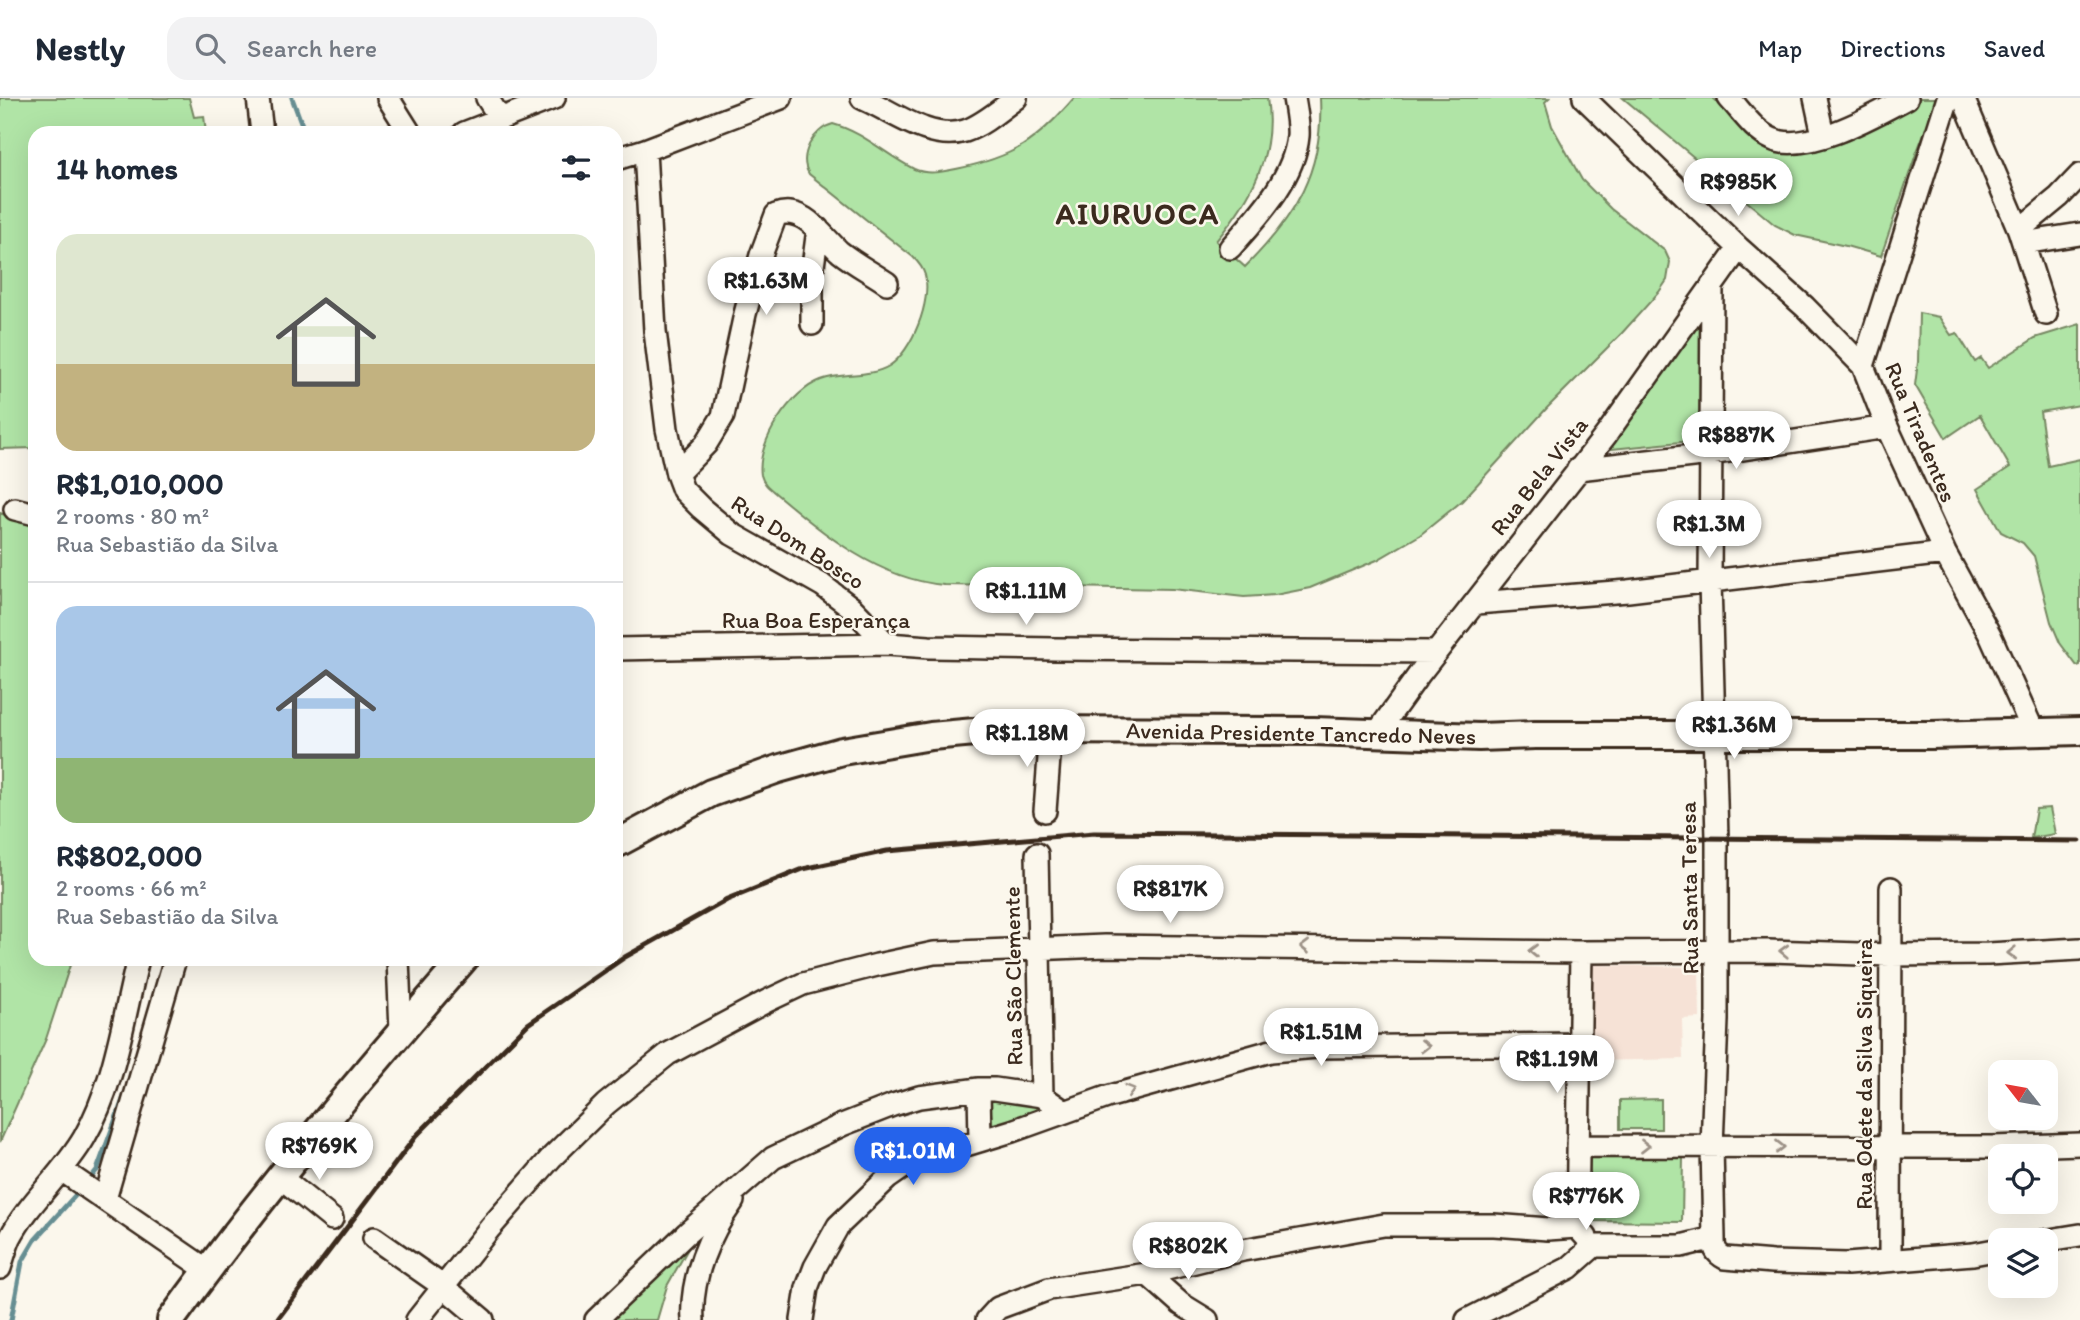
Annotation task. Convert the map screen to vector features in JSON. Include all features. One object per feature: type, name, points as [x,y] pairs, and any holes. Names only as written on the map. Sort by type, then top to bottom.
[{"type":"street","points":[[258,98],[261,126]]},
{"type":"street","points":[[388,98],[406,126]]},
{"type":"street","points":[[487,98],[500,118]]},
{"type":"street","points":[[481,126],[554,98]]},
{"type":"street","points":[[623,157],[780,98]]},
{"type":"street","points":[[862,98],[916,125],[949,134],[967,130],[1016,98]]},
{"type":"street","points":[[1230,248],[1260,214],[1291,163],[1298,132],[1294,98]]},
{"type":"street","points":[[1584,98],[1739,248],[1805,307],[1863,366]]},
{"type":"street","points":[[1729,98],[1762,133],[1784,143],[1824,135],[1907,98]]},
{"type":"street","points":[[1815,98],[1824,135]]},
{"type":"street","name":"Rua Tiradentes","points":[[1948,98],[1863,366],[1887,427],[1945,553],[1990,635],[2035,733]]},
{"type":"street","points":[[1963,98],[2021,237],[2046,314]]},
{"type":"street","name":"Rua Dom Bosco","points":[[645,150],[655,331],[667,429],[683,490],[718,522],[758,550],[822,585],[851,607],[887,644]]},
{"type":"street","points":[[2021,237],[2080,175]]},
{"type":"street","points":[[677,474],[706,444],[723,416],[745,314],[773,219],[779,214],[793,214],[818,229],[839,251],[887,283]]},
{"type":"street","points":[[812,324],[811,274],[818,229]]},
{"type":"street","points":[[2021,237],[2080,234]]},
{"type":"street","name":"Rua Bela Vista","points":[[1377,733],[1522,540],[1606,435],[1739,248]]},
{"type":"street","name":"Rua Santa Teresa","points":[[1712,285],[1710,581],[1712,735],[1717,838],[1717,1020],[1712,1146],[1716,1246]]},
{"type":"street","points":[[1578,469],[1710,454],[1887,427]]},
{"type":"street","points":[[1476,603],[1628,591],[1945,553]]},
{"type":"street","name":"Rua Boa Esperança","points":[[623,649],[887,644],[1056,649],[1436,652]]},
{"type":"street","name":"Avenida Presidente Tancredo Neves","points":[[623,840],[711,793],[819,757],[932,736],[997,730],[1377,733],[1479,737],[2080,731]]},
{"type":"street","points":[[1045,811],[1051,731]]},
{"type":"street","name":"Rua São Clemente","points":[[1037,854],[1042,1096]]},
{"type":"street","name":"Rua Odete da Silva Siqueira","points":[[1890,1260],[1891,888]]},
{"type":"street","points":[[417,1320],[490,1228],[570,1138],[642,1074],[668,1054],[747,1010],[803,984],[844,973],[934,953],[1105,946],[1716,950],[1890,955],[2080,949]]},
{"type":"street","points":[[1581,951],[1577,1227],[1594,1246]]},
{"type":"street","points":[[0,1268],[9,1240],[20,1221],[67,1174],[84,1138],[108,1081],[136,966]]},
{"type":"street","points":[[99,1195],[173,966]]},
{"type":"street","points":[[398,966],[401,1031]]},
{"type":"street","points":[[171,1320],[206,1270],[280,1177],[458,966]]},
{"type":"street","points":[[802,1320],[807,1288],[815,1267],[838,1226],[861,1202],[901,1169],[933,1155],[1012,1132],[1118,1094],[1271,1051],[1317,1047],[1578,1045]]},
{"type":"street","points":[[979,1089],[980,1140]]},
{"type":"street","points":[[596,1320],[687,1233],[773,1158],[868,1114],[919,1097],[979,1089],[1042,1096],[1065,1112]]},
{"type":"street","points":[[1578,1146],[1993,1147],[2080,1144]]},
{"type":"street","points":[[67,1174],[206,1270]]},
{"type":"street","points":[[693,1320],[695,1287],[710,1240],[728,1208],[752,1176]]},
{"type":"street","points":[[280,1177],[332,1219]]},
{"type":"street","points":[[987,1320],[998,1308],[1049,1289],[1147,1274],[1243,1250],[1384,1225],[1494,1225],[1548,1229],[1577,1227]]},
{"type":"street","points":[[1548,1229],[1569,1244],[1569,1268]]},
{"type":"street","points":[[2058,1239],[2080,1235]]},
{"type":"street","points":[[374,1238],[444,1287],[482,1320]]},
{"type":"street","points":[[1467,1320],[1569,1268],[1594,1246],[1716,1246],[1726,1258],[1812,1264],[1988,1251]]},
{"type":"street","points":[[1147,1274],[1181,1304],[1207,1320]]},
{"type":"shaded area","points":[[1590,965],[1699,967],[1700,1018],[1682,1019],[1683,1059],[1591,1061]]},
{"type":"green space","points":[[0,98],[189,98],[194,117],[204,116],[205,126],[28,126],[28,448],[0,449]]},
{"type":"green space","points":[[1074,98],[1267,98],[1268,139],[1258,175],[1240,209],[1216,241],[1245,267],[1278,230],[1303,191],[1317,148],[1320,98],[1549,98],[1545,102],[1552,126],[1582,180],[1611,209],[1665,251],[1670,262],[1667,280],[1622,333],[1547,408],[1462,501],[1420,535],[1377,560],[1310,588],[1275,595],[1244,597],[1172,589],[944,585],[896,574],[832,538],[764,483],[761,475],[764,448],[770,433],[798,395],[821,380],[873,372],[889,366],[912,338],[926,298],[925,275],[918,263],[809,174],[806,152],[819,131],[833,124],[854,132],[919,171],[951,170],[994,159],[1022,146],[1048,126]]},
{"type":"green space","points":[[1623,98],[1713,98],[1769,148],[1789,154],[1815,151],[1846,141],[1877,127],[1919,98],[1938,98],[1881,256],[1795,235],[1775,225]]},
{"type":"green space","points":[[1701,307],[1700,440],[1602,450]]},
{"type":"green space","points":[[1919,313],[1939,317],[1951,335],[1957,333],[1975,362],[1981,358],[1988,368],[2035,338],[2080,324],[2080,405],[2040,412],[2048,466],[2080,459],[2080,665],[2077,666],[2060,643],[2051,622],[2034,556],[2023,543],[2001,532],[1977,489],[2010,467],[1980,415],[1946,438],[1915,385]]},
{"type":"green space","points":[[0,513],[28,522],[28,966],[70,966],[46,1039],[0,1142]]},
{"type":"green space","points":[[2050,808],[2055,834],[2031,838],[2036,809]]},
{"type":"green space","points":[[989,1095],[1048,1105],[993,1129]]},
{"type":"green space","points":[[1661,1099],[1661,1129],[1620,1129],[1620,1100]]},
{"type":"green space","points":[[1588,1155],[1683,1156],[1682,1222],[1587,1221]]},
{"type":"green space","points":[[687,1244],[690,1245],[667,1286],[657,1320],[612,1320],[657,1278]]},
{"type":"waterway","points":[[292,98],[302,126]]},
{"type":"waterway","points":[[88,1181],[97,1170],[125,1094]]},
{"type":"waterway","points":[[11,1320],[22,1262],[35,1240],[82,1188]]},
{"type":"railway","points":[[623,958],[727,900],[803,869],[887,851],[1094,833],[2080,841]]},
{"type":"railway","points":[[277,1320],[416,1136],[528,1024],[612,966]]},
{"type":"district","name":"AIURUOCA","points":[[1138,213]]}]
